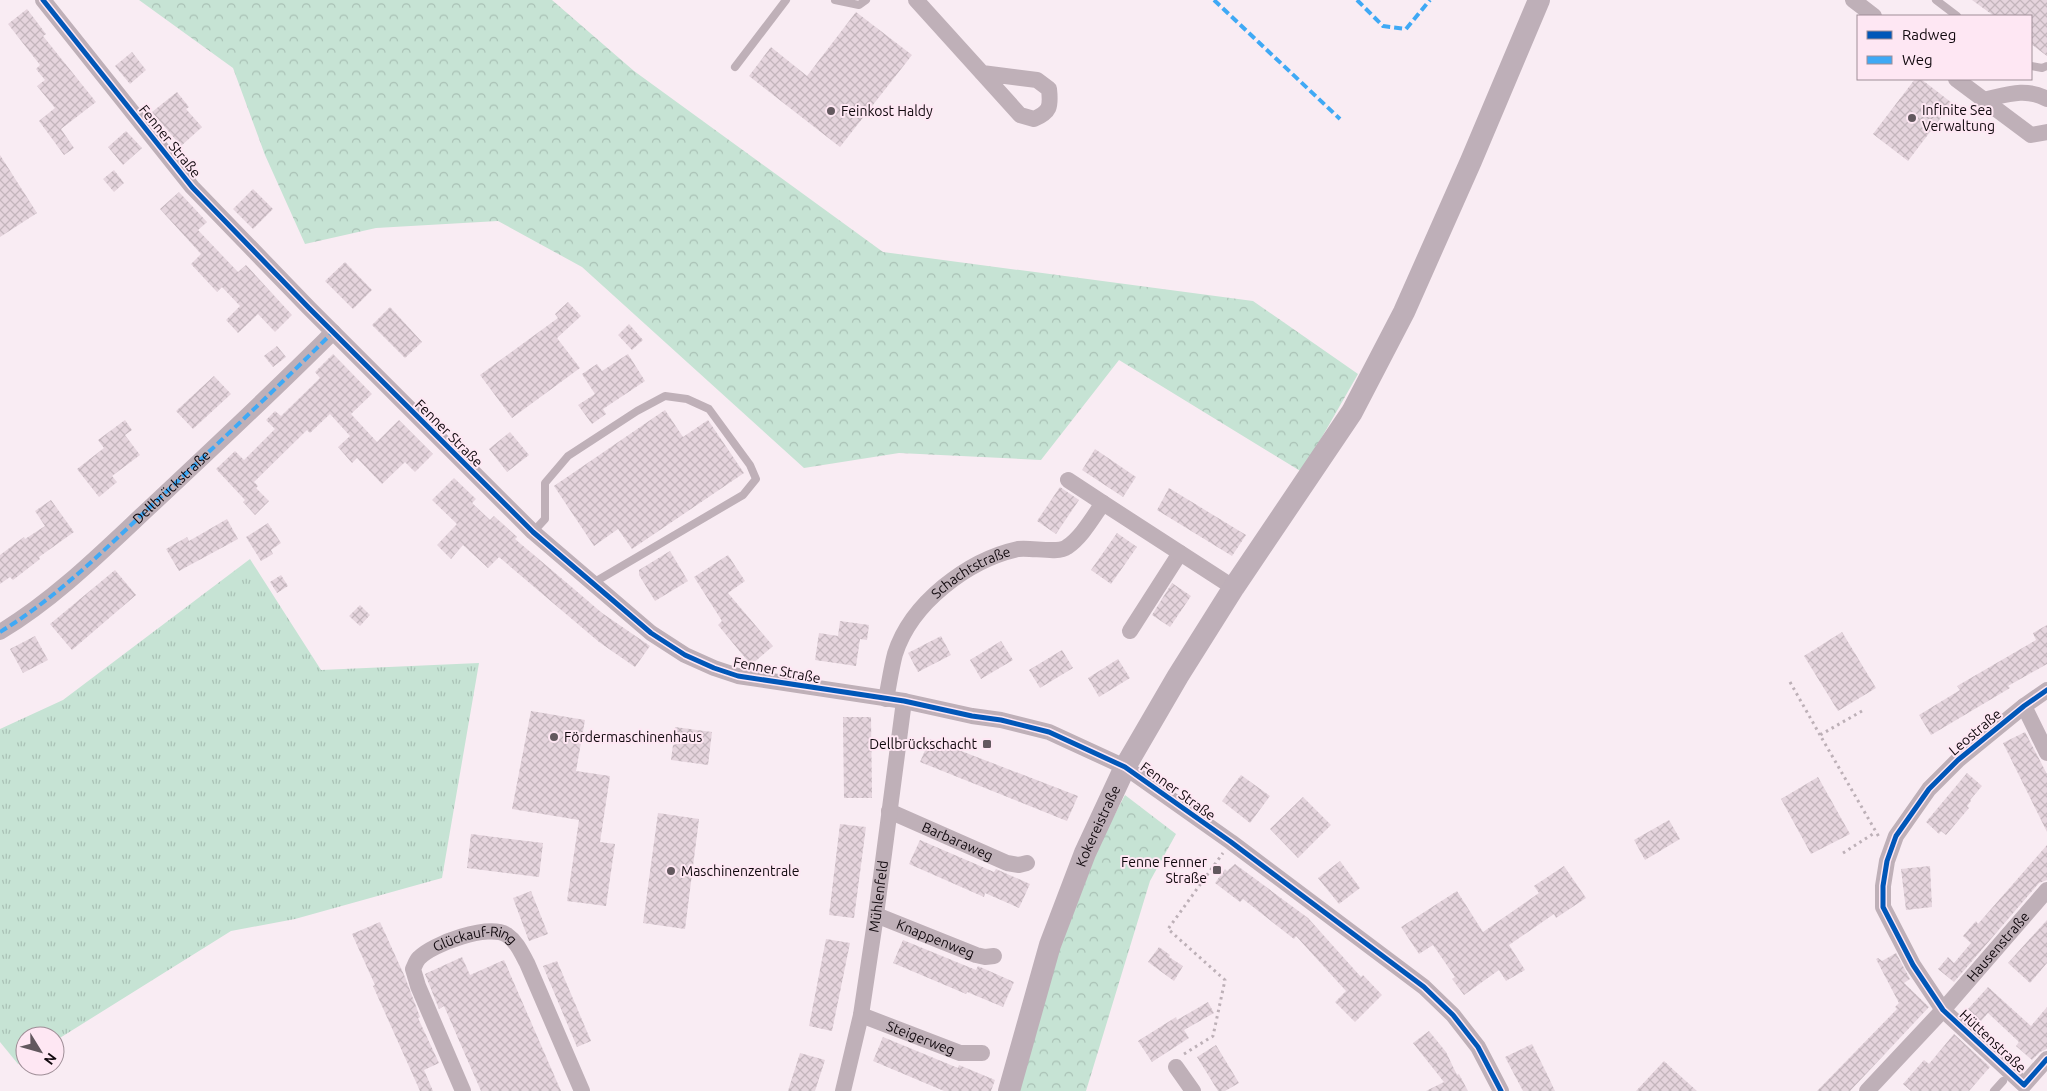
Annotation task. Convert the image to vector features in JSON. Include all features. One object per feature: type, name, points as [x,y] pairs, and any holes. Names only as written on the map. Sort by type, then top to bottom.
[{"type":"main road","name":"Kokereistraße","points":[[1009,1091],[1050,945],[1085,853],[1125,767],[1178,676],[1352,412],[1404,312],[1471,161],[1539,0]]},
{"type":"street","name":"Fenner Straße","points":[[43,0],[192,187],[333,332],[533,532],[651,632],[685,655],[738,676],[904,701],[972,716],[1001,720],[1049,732],[1125,767],[1231,842],[1424,986],[1453,1015],[1478,1047],[1501,1091]]},
{"type":"street","points":[[916,0],[982,73]]},
{"type":"street","points":[[1853,0],[1873,15]]},
{"type":"street","points":[[1957,80],[2031,135],[2047,132]]},
{"type":"street","points":[[1984,100],[2022,92],[2036,93],[2047,99]]},
{"type":"street","name":"Dellbrückstraße","points":[[0,632],[46,601],[87,565],[252,412],[333,332]]},
{"type":"street","points":[[1068,480],[1225,582]]},
{"type":"street","name":"Schachtstraße","points":[[886,699],[895,654],[907,630],[929,600],[963,572],[999,554],[1027,548],[1055,550],[1066,548],[1085,528],[1103,503]]},
{"type":"street","points":[[1130,630],[1180,553]]},
{"type":"street","name":"Leostraße","points":[[1943,1010],[1913,965],[1883,907],[1883,886],[1889,855],[1896,836],[1929,789],[1958,760],[2024,706],[2047,690]]},
{"type":"street","name":"Mühlenfeld","points":[[843,1091],[861,1015],[904,701]]},
{"type":"street","points":[[2024,706],[2047,753]]},
{"type":"street","name":"Barbaraweg","points":[[889,811],[1007,863],[1019,865],[1027,863]]},
{"type":"street","name":"Hausenstraße","points":[[1870,1090],[1943,1010],[2047,890]]},
{"type":"street","name":"Knappenweg","points":[[876,915],[976,955],[994,956]]},
{"type":"street","name":"Glückauf-Ring","points":[[463,1091],[418,986],[413,968],[418,958],[439,945],[462,936],[482,932],[505,933],[517,943],[582,1091]]},
{"type":"street","name":"Hüttenstraße","points":[[1943,1010],[2024,1085],[2047,1059]]},
{"type":"street","name":"Steigerweg","points":[[861,1015],[960,1053],[982,1053]]},
{"type":"street","points":[[1176,1067],[1193,1091]]},
{"type":"lane","points":[[735,67],[786,0]]},
{"type":"lane","points":[[835,0],[858,5],[866,0]]},
{"type":"lane","points":[[1936,0],[1956,15]]},
{"type":"lane","points":[[2032,66],[2042,68],[2047,66]]},
{"type":"lane","points":[[533,532],[545,518],[545,483],[568,456],[636,411],[665,396],[687,399],[709,409],[750,465],[756,479],[743,495],[593,583]]},
{"type":"lane","points":[[1994,1091],[2003,1081]]},
{"type":"path","points":[[1790,682],[1889,855]]},
{"type":"path","points":[[1820,735],[1862,712]]},
{"type":"path","points":[[1843,852],[1876,832]]},
{"type":"path","points":[[1176,1067],[1178,1058],[1213,1036],[1225,980],[1168,929],[1231,842]]},
{"type":"green space","points":[[139,0],[552,0],[634,71],[883,252],[1253,301],[1358,374],[1302,472],[1119,360],[1041,460],[899,453],[804,468],[582,267],[498,221],[376,228],[305,244],[265,155],[233,68]]},
{"type":"green space","points":[[250,559],[321,670],[479,663],[442,878],[295,919],[231,931],[65,1035],[65,1026],[15,1026],[15,1060],[0,1042],[0,729],[63,700]]},
{"type":"green space","points":[[1125,795],[1176,834],[1150,881],[1086,1091],[1017,1091],[1060,947],[1094,854]]},
{"type":"building","points":[[1972,0],[2047,0],[2047,56],[2032,45],[2032,15],[1993,15]]},
{"type":"building","points":[[27,9],[46,34],[43,36],[96,102],[61,129],[74,148],[64,155],[39,121],[55,108],[37,86],[45,80],[36,69],[40,65],[8,24]]},
{"type":"building","name":"Feinkost Haldy","points":[[856,12],[912,55],[840,147],[749,76],[771,47],[807,76]]},
{"type":"building","points":[[132,52],[146,70],[130,84],[115,66]]},
{"type":"building","name":"Infinite Sea Verwaltung","points":[[1914,80],[1922,80],[1952,103],[1908,161],[1873,134]]},
{"type":"building","points":[[177,92],[189,107],[186,109],[202,127],[181,146],[152,112]]},
{"type":"building","points":[[126,131],[142,148],[123,165],[108,147]]},
{"type":"building","points":[[0,155],[37,213],[0,237]]},
{"type":"building","points":[[114,170],[124,183],[114,192],[103,179]]},
{"type":"building","points":[[253,189],[273,209],[253,229],[233,209]]},
{"type":"building","points":[[179,192],[207,222],[198,230],[238,272],[246,265],[292,315],[275,332],[258,314],[238,333],[226,320],[240,306],[222,287],[217,292],[191,264],[201,254],[160,209]]},
{"type":"building","points":[[345,262],[372,290],[353,309],[325,281]]},
{"type":"building","points":[[568,302],[581,316],[557,338],[580,368],[512,418],[480,375],[558,318],[555,314]]},
{"type":"building","points":[[390,307],[422,342],[405,358],[372,325]]},
{"type":"building","points":[[629,324],[643,340],[632,350],[618,335]]},
{"type":"building","points":[[277,346],[286,357],[273,367],[264,356]]},
{"type":"building","points":[[333,354],[372,394],[351,414],[377,442],[399,420],[433,454],[415,472],[405,462],[382,484],[357,458],[352,463],[338,447],[350,436],[330,414],[310,433],[307,430],[254,482],[258,486],[256,488],[269,501],[255,515],[243,502],[245,500],[216,469],[235,451],[244,460],[275,429],[266,420],[275,411],[281,416],[320,378],[315,372]]},
{"type":"building","points":[[628,354],[645,381],[603,409],[606,414],[592,424],[578,405],[595,394],[582,374],[597,364],[602,371]]},
{"type":"building","points":[[214,376],[231,394],[193,429],[176,411]]},
{"type":"building","points":[[665,410],[683,437],[708,420],[744,473],[632,549],[618,529],[594,546],[554,486]]},
{"type":"building","points":[[125,420],[132,430],[125,435],[140,455],[112,476],[117,482],[99,497],[77,469],[104,448],[98,440]]},
{"type":"building","points":[[510,432],[529,455],[507,472],[489,449]]},
{"type":"building","points":[[1095,449],[1136,477],[1123,497],[1082,470]]},
{"type":"building","points":[[454,478],[476,499],[472,503],[490,520],[494,516],[517,537],[515,539],[602,613],[650,646],[635,667],[599,642],[499,557],[488,568],[463,545],[451,559],[437,545],[457,524],[432,500]]},
{"type":"building","points":[[1060,487],[1079,500],[1056,534],[1037,521]]},
{"type":"building","points":[[1169,488],[1246,535],[1232,556],[1157,510]]},
{"type":"building","points":[[51,500],[74,532],[39,557],[40,559],[13,580],[10,577],[0,584],[0,555],[24,537],[25,539],[45,526],[35,511]]},
{"type":"building","points":[[227,519],[238,539],[179,571],[166,549],[187,537],[189,541]]},
{"type":"building","points":[[268,523],[281,543],[271,550],[273,554],[261,561],[246,537]]},
{"type":"building","points":[[1117,533],[1137,547],[1111,584],[1091,570]]},
{"type":"building","points":[[670,551],[688,581],[655,601],[639,575],[639,570]]},
{"type":"building","points":[[728,555],[745,581],[728,593],[773,646],[751,665],[718,625],[722,621],[694,577]]},
{"type":"building","points":[[115,570],[136,595],[72,650],[50,624]]},
{"type":"building","points":[[281,575],[288,586],[277,593],[270,582]]},
{"type":"building","points":[[1172,583],[1191,596],[1170,627],[1152,615]]},
{"type":"building","points":[[360,605],[370,615],[360,626],[349,616]]},
{"type":"building","points":[[840,621],[869,625],[867,640],[860,639],[856,666],[815,660],[819,633],[838,636]]},
{"type":"building","points":[[2047,625],[2047,664],[2008,686],[2010,688],[1931,735],[1919,715],[1960,690],[1957,686],[2036,640],[2033,633]]},
{"type":"building","points":[[1842,632],[1876,688],[1838,711],[1804,656]]},
{"type":"building","points":[[35,636],[48,660],[23,673],[10,649]]},
{"type":"building","points":[[941,636],[951,655],[918,672],[908,653]]},
{"type":"building","points":[[1001,641],[1013,660],[981,679],[970,660]]},
{"type":"building","points":[[1062,650],[1073,668],[1040,688],[1029,670]]},
{"type":"building","points":[[1118,659],[1130,678],[1099,697],[1088,678]]},
{"type":"building","points":[[531,711],[585,720],[576,771],[610,776],[600,842],[615,844],[606,906],[567,901],[579,820],[512,809]]},
{"type":"building","points":[[843,717],[871,717],[872,798],[844,798]]},
{"type":"building","points":[[675,727],[712,732],[708,765],[671,760],[673,745],[682,743],[674,739]]},
{"type":"building","points":[[2025,732],[2047,774],[2047,832],[2003,743]]},
{"type":"building","points":[[930,739],[1078,796],[1067,821],[920,762]]},
{"type":"building","points":[[1967,773],[1982,786],[1970,800],[1967,806],[1969,808],[1946,835],[1941,831],[1939,834],[1926,822]]},
{"type":"building","points":[[1241,775],[1270,796],[1250,823],[1222,801]]},
{"type":"building","points":[[1818,777],[1850,834],[1811,854],[1781,799]]},
{"type":"building","points":[[1303,797],[1331,825],[1298,858],[1270,829]]},
{"type":"building","name":"Maschinenzentrale","points":[[658,813],[699,819],[685,929],[643,923]]},
{"type":"building","points":[[1669,820],[1680,839],[1645,860],[1634,840]]},
{"type":"building","points":[[840,824],[866,827],[854,918],[829,915]]},
{"type":"building","points":[[471,834],[543,843],[539,877],[467,868]]},
{"type":"building","points":[[920,840],[994,872],[996,869],[1030,884],[1019,908],[985,893],[984,897],[909,864]]},
{"type":"building","points":[[2047,845],[2047,880],[2039,883],[1954,982],[1938,969],[1948,957],[1954,963],[1971,943],[1963,936],[1976,921],[1978,924]]},
{"type":"building","points":[[1340,861],[1360,888],[1339,904],[1318,878]]},
{"type":"building","points":[[1235,864],[1308,918],[1361,977],[1363,975],[1382,995],[1355,1022],[1335,1002],[1346,991],[1296,936],[1294,939],[1243,899],[1240,902],[1215,883],[1225,869],[1227,871]]},
{"type":"building","points":[[1564,866],[1586,898],[1556,918],[1554,914],[1509,945],[1525,970],[1506,981],[1499,970],[1464,995],[1452,979],[1455,977],[1433,945],[1419,954],[1401,927],[1457,891],[1483,932],[1539,893],[1534,886]]},
{"type":"building","points":[[1930,866],[1932,907],[1906,910],[1901,869]]},
{"type":"building","points":[[531,891],[548,934],[529,941],[513,898]]},
{"type":"building","points":[[2047,920],[2047,963],[2030,983],[2008,963]]},
{"type":"building","points":[[380,922],[405,977],[420,1017],[418,1018],[439,1063],[424,1070],[433,1091],[420,1091],[352,934]]},
{"type":"building","points":[[826,939],[850,943],[832,1031],[809,1026]]},
{"type":"building","points":[[903,940],[976,970],[978,966],[1014,982],[1003,1007],[967,992],[966,994],[893,963]]},
{"type":"building","points":[[1159,947],[1170,955],[1169,957],[1183,966],[1174,981],[1148,962]]},
{"type":"building","points":[[1896,953],[1910,979],[1904,983],[1929,1007],[1850,1091],[1817,1091],[1897,1009],[1895,1007],[1899,1003],[1876,959],[1878,958],[1882,961]]},
{"type":"building","points":[[462,957],[470,975],[504,960],[561,1091],[481,1091],[444,1006],[439,1009],[425,974]]},
{"type":"building","points":[[557,961],[591,1041],[577,1047],[543,966]]},
{"type":"building","points":[[1988,987],[2031,1026],[2047,1007],[2047,1049],[2040,1052],[2032,1060],[2016,1046],[2019,1042],[1988,1013],[1981,1021],[1968,1009]]},
{"type":"building","points":[[1208,1002],[1214,1013],[1184,1030],[1189,1038],[1152,1062],[1138,1041],[1176,1017],[1177,1020]]},
{"type":"building","points":[[1429,1031],[1446,1052],[1457,1075],[1459,1074],[1468,1091],[1426,1091],[1444,1082],[1413,1043]]},
{"type":"building","points":[[1954,1034],[1990,1067],[1969,1091],[1911,1091],[1903,1084],[1924,1060],[1929,1064]]},
{"type":"building","points":[[883,1037],[958,1068],[959,1065],[995,1080],[991,1091],[944,1091],[873,1061]]},
{"type":"building","points":[[1532,1044],[1555,1091],[1523,1091],[1505,1057]]},
{"type":"building","points":[[1216,1045],[1239,1083],[1225,1091],[1218,1091],[1197,1057]]},
{"type":"building","points":[[800,1053],[825,1060],[815,1091],[788,1091]]},
{"type":"building","points":[[1664,1061],[1677,1073],[1697,1091],[1636,1091]]},
{"type":"marked path","points":[[1214,0],[1340,119]]},
{"type":"marked path","points":[[1357,0],[1383,26],[1406,29],[1430,0]]},
{"type":"marked path","points":[[0,632],[40,605],[96,558],[242,421],[333,332]]},
{"type":"cycle path","points":[[43,0],[192,187],[309,308],[533,532],[651,633],[685,655],[738,676],[904,701],[972,716],[1001,720],[1049,732],[1125,767],[1231,842],[1424,987],[1453,1015],[1478,1047],[1501,1091]]},
{"type":"cycle path","points":[[2047,690],[2024,706],[1958,760],[1929,789],[1896,836],[1887,861],[1883,886],[1883,907],[1913,965],[1943,1010],[2024,1085],[2047,1059]]},
{"type":"place","name":"Feinkost Haldy","points":[[831,111]]},
{"type":"place","name":"Infinite Sea Verwaltung","points":[[1912,118]]},
{"type":"place","name":"Fördermaschinenhaus","points":[[554,737]]},
{"type":"place","name":"Dellbrückschacht","points":[[987,744]]},
{"type":"place","name":"Fenne Fenner Straße","points":[[1217,870]]},
{"type":"place","name":"Maschinenzentrale","points":[[671,871]]}]
